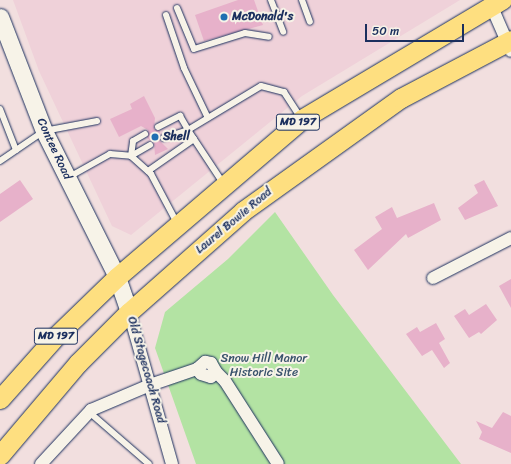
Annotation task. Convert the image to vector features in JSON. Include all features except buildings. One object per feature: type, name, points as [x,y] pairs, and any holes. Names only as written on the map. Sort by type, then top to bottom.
[{"type":"main road","name":"MD 197","points":[[0,399],[56,336],[117,277],[223,183],[302,119],[494,2]]},
{"type":"main road","name":"Laurel Bowie Road","points":[[0,455],[78,363],[129,312],[243,211],[343,137],[440,75],[509,44]]},
{"type":"street","points":[[494,2],[509,44]]},
{"type":"street","name":"Contee Road","points":[[0,17],[44,131],[117,277]]},
{"type":"street","points":[[433,278],[511,238]]},
{"type":"street","name":"Old Stagecoach Road","points":[[117,277],[129,312],[172,464]]},
{"type":"street","points":[[41,464],[89,412],[150,385],[197,369],[201,374],[211,377],[216,372],[278,464]]},
{"type":"lane","points":[[271,0],[283,32]]},
{"type":"lane","points":[[302,0],[310,22]]},
{"type":"lane","points":[[177,8],[194,48],[245,33],[268,37]]},
{"type":"lane","points":[[166,15],[184,68],[208,118]]},
{"type":"lane","points":[[163,138],[188,130],[261,86],[284,92],[302,119]]},
{"type":"lane","points":[[0,109],[16,150]]},
{"type":"lane","points":[[158,127],[180,116],[223,183]]},
{"type":"lane","points":[[0,161],[44,131],[97,121]]},
{"type":"lane","points":[[131,156],[133,141],[145,134]]},
{"type":"lane","points":[[148,171],[194,139]]},
{"type":"lane","points":[[67,178],[110,154],[131,156],[150,145]]},
{"type":"lane","points":[[131,156],[148,171],[178,224]]},
{"type":"lane","points":[[89,412],[149,464]]},
{"type":"shaded area","points":[[13,0],[460,0],[302,96],[131,235],[112,226],[39,71]]},
{"type":"green space","name":"Snow Hill Manor Historic Site","points":[[275,212],[333,295],[461,464],[196,464],[155,348],[165,312],[228,259]]},
{"type":"place","name":"McDonald's","points":[[224,17]]},
{"type":"place","name":"Shell","points":[[155,137]]}]
